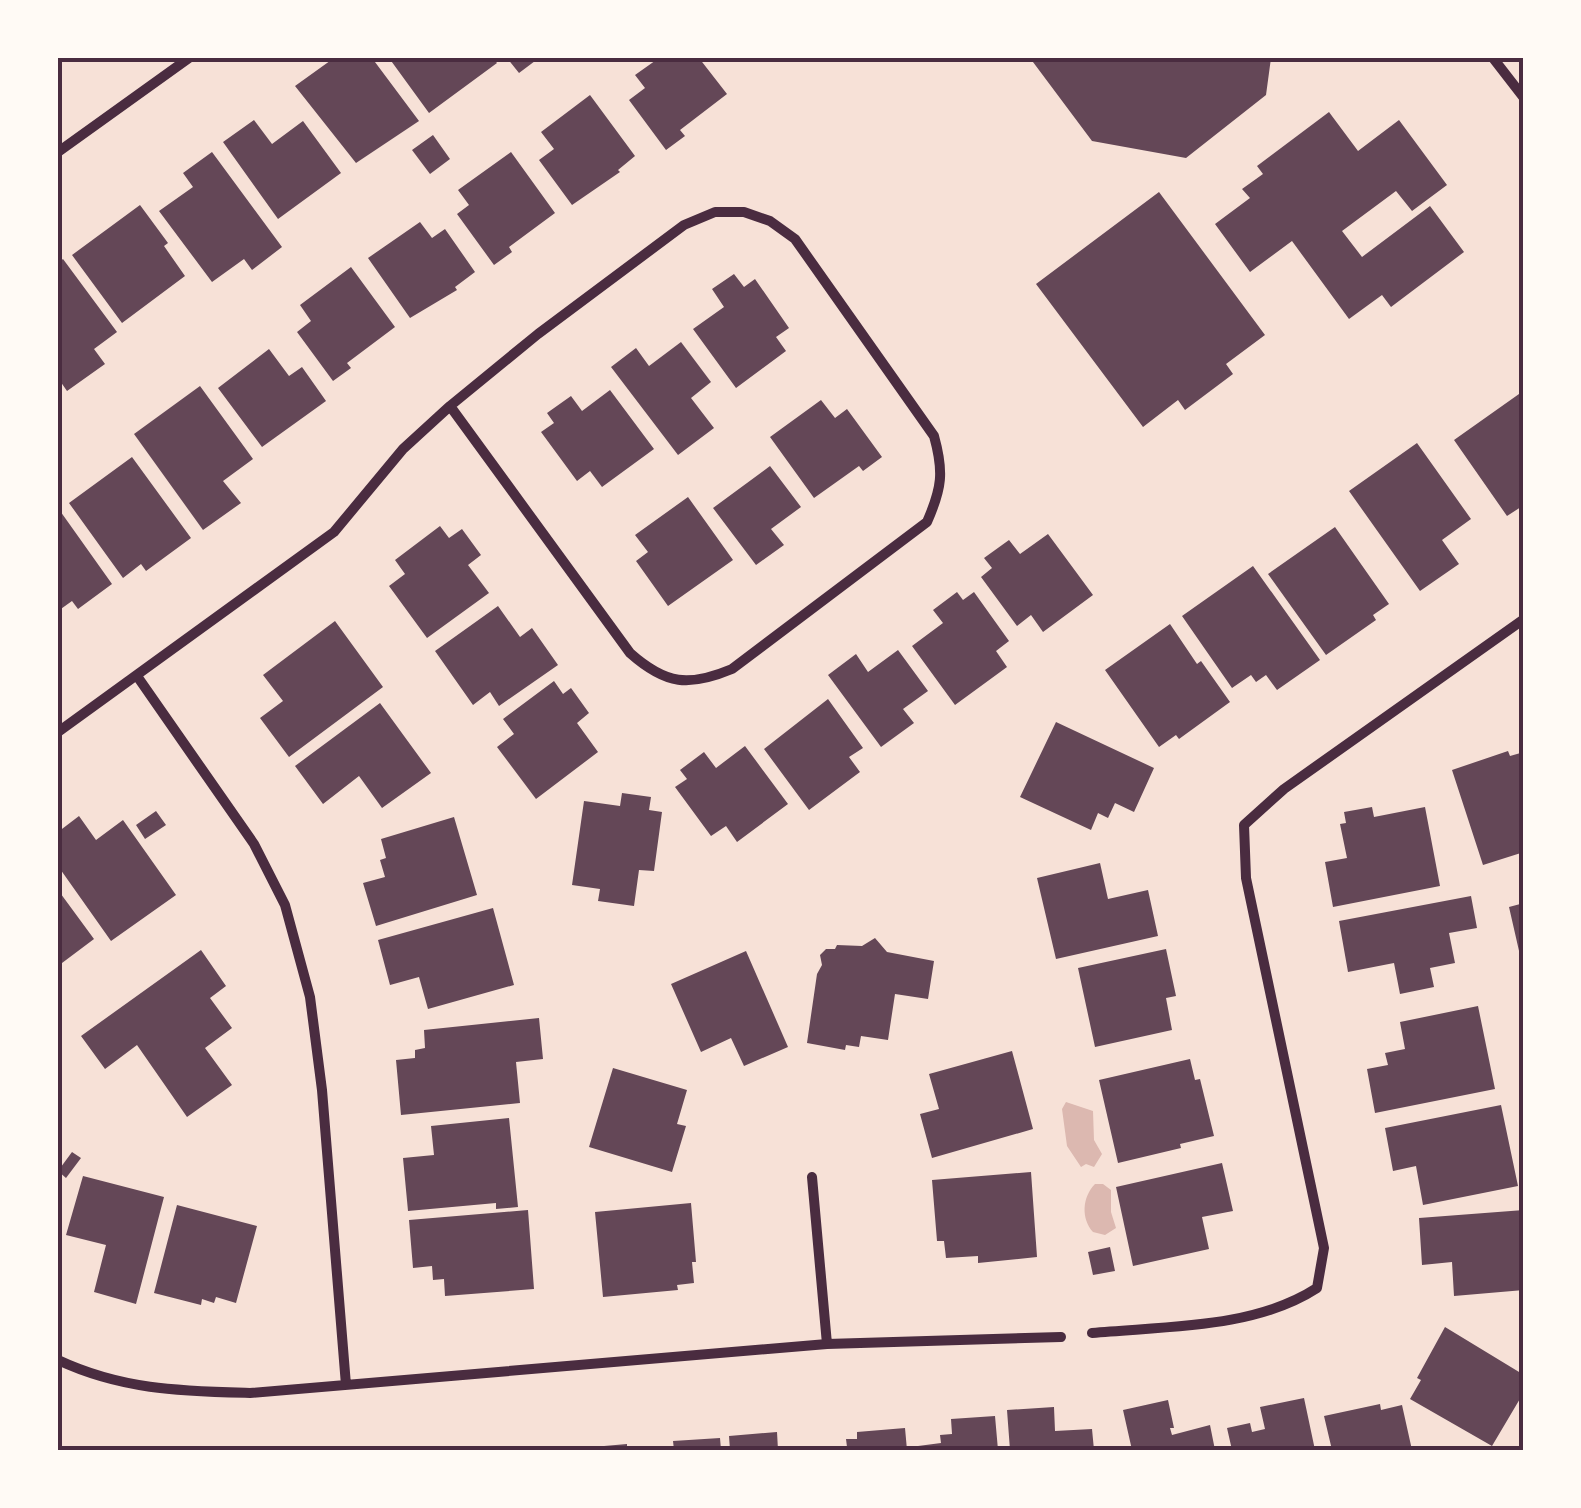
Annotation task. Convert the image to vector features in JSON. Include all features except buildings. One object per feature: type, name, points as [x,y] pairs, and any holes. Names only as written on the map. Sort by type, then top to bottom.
[{"type":"street","points":[[58,152],[188,58]]},
{"type":"street","points":[[1493,58],[1524,98]]},
{"type":"street","points":[[58,732],[334,532],[403,449],[450,406],[538,334],[684,225],[715,212],[744,212],[770,220],[795,239],[934,436],[942,462],[940,491],[927,522],[732,669],[704,680],[674,680],[650,672],[630,654],[450,406]]},
{"type":"street","points":[[1092,1333],[1186,1325],[1276,1310],[1316,1288],[1324,1248],[1246,878],[1244,826],[1284,789],[1522,623]]},
{"type":"street","points":[[137,676],[254,844],[285,905],[310,997],[322,1090],[346,1385]]},
{"type":"street","points":[[812,1177],[826,1344]]},
{"type":"street","points":[[58,1360],[83,1372],[156,1390],[250,1394],[826,1344],[1061,1337]]},
{"type":"shaded area","points":[[1066,1102],[1093,1111],[1094,1140],[1102,1154],[1094,1167],[1081,1167],[1067,1146],[1062,1109]]},
{"type":"shaded area","points":[[1095,1184],[1111,1190],[1116,1228],[1105,1235],[1093,1232],[1085,1215],[1085,1201]]}]
